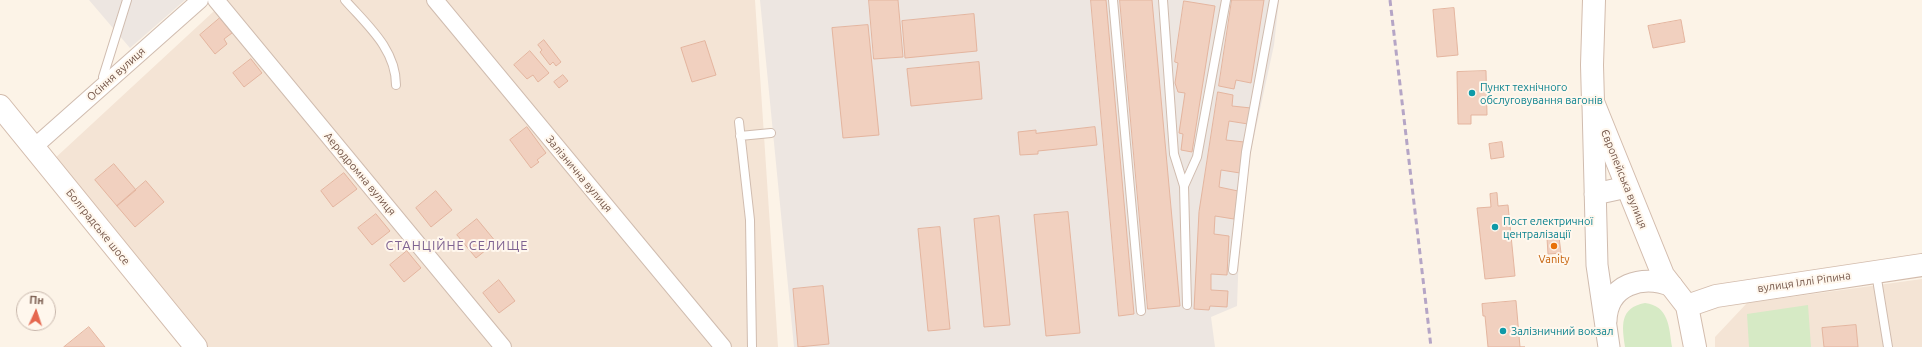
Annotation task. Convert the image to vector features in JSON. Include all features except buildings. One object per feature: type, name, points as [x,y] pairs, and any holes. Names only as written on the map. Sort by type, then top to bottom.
[{"type":"main road","name":"Європейська вулиця","points":[[1594,0],[1592,65],[1593,102],[1663,275],[1678,292],[1687,306],[1695,347]]},
{"type":"main road","name":"Болградське шосе","points":[[0,106],[196,347]]},
{"type":"main road","name":"вулиця Іллі Ріпина","points":[[1687,306],[1716,296],[1922,265]]},
{"type":"street","name":"Осіння вулиця","points":[[33,148],[200,0]]},
{"type":"street","name":"Аеродромна вулиця","points":[[216,0],[503,347]]},
{"type":"street","name":"Залізнична вулиця","points":[[435,0],[723,347]]},
{"type":"street","points":[[1593,102],[1598,265],[1608,337]]},
{"type":"street","points":[[1595,194],[1627,187]]},
{"type":"street","points":[[1608,337],[1606,315],[1610,304],[1617,294],[1626,286],[1649,280],[1672,286]]},
{"type":"lane","points":[[107,82],[103,77],[128,0]]},
{"type":"lane","points":[[345,0],[384,45],[394,65],[396,85]]},
{"type":"lane","points":[[1113,0],[1141,311]]},
{"type":"lane","points":[[1163,0],[1174,154],[1184,186],[1187,305]]},
{"type":"lane","points":[[1184,186],[1197,157],[1226,0]]},
{"type":"lane","points":[[1233,270],[1245,159],[1274,0]]},
{"type":"lane","points":[[739,122],[750,220],[752,347]]},
{"type":"lane","points":[[740,136],[771,133]]},
{"type":"lane","points":[[1876,272],[1888,347]]},
{"type":"shaded area","points":[[89,0],[185,0],[130,48]]},
{"type":"shaded area","points":[[226,0],[755,0],[778,347],[208,347],[53,160]]},
{"type":"shaded area","points":[[760,0],[1279,0],[1274,45],[1249,160],[1239,250],[1237,306],[1211,317],[1215,347],[794,347]]},
{"type":"shaded area","points":[[1922,279],[1922,347],[1715,347],[1715,337],[1747,303]]},
{"type":"green space","points":[[1645,303],[1659,308],[1663,313],[1668,325],[1672,347],[1625,347],[1623,325],[1626,314],[1630,309]]},
{"type":"green space","points":[[1808,305],[1811,347],[1749,347],[1747,314]]},
{"type":"railway","points":[[1390,0],[1431,347]]},
{"type":"place","name":"Пункт технічного обслуговування вагонів","points":[[1472,93]]},
{"type":"place","name":"Пост електричної централізації","points":[[1495,227]]},
{"type":"place","name":"Vanity","points":[[1554,246]]},
{"type":"place","name":"Залізничний вокзал","points":[[1503,331]]},
{"type":"district","name":"СТАНЦІЙНЕ СЕЛИЩЕ","points":[[457,246]]}]
